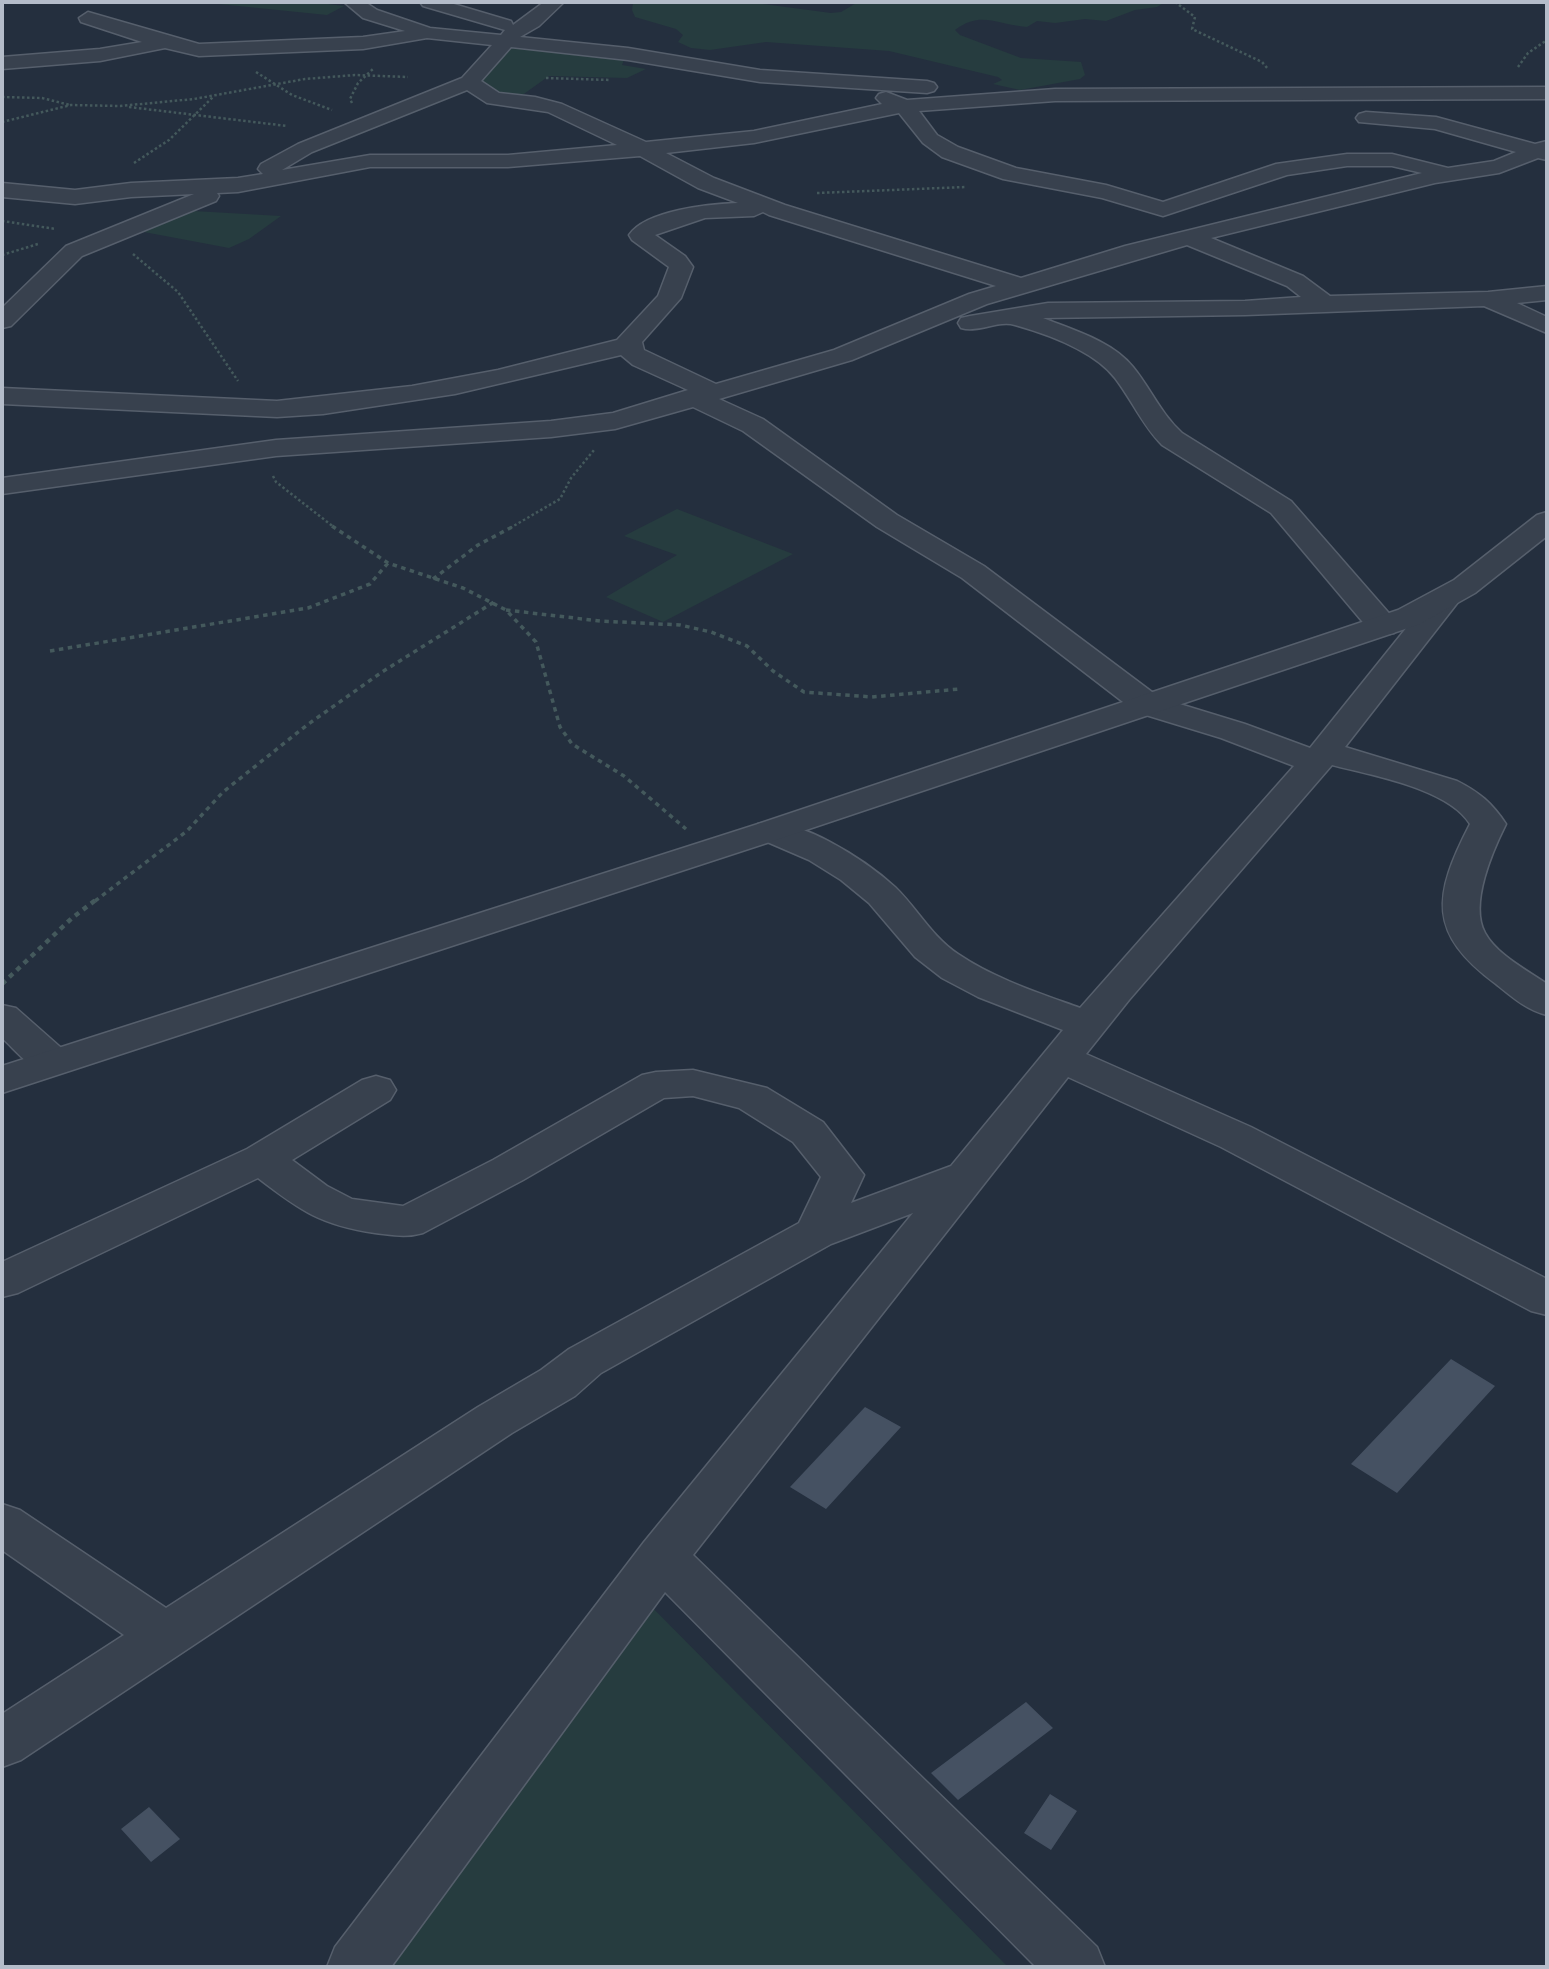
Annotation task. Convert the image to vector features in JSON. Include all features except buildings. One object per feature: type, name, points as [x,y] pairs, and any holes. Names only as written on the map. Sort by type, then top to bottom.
[{"type":"street","points":[[353,2],[370,14],[428,33],[511,36],[760,76],[1055,95],[1304,104]]},
{"type":"street","points":[[429,2],[489,19],[511,36]]},
{"type":"street","points":[[88,18],[166,43],[200,50],[363,43],[428,33],[555,2]]},
{"type":"street","points":[[2,321],[74,251],[238,185],[305,148],[469,82],[511,36],[555,2]]},
{"type":"street","points":[[67,28],[110,5]]},
{"type":"street","points":[[2,58],[38,42]]},
{"type":"street","points":[[2,63],[100,55],[166,43]]},
{"type":"street","points":[[827,81],[867,91],[905,107],[937,145],[1006,172],[1106,192],[1163,209]]},
{"type":"street","points":[[469,82],[494,99],[536,103],[555,108],[643,149],[706,183],[766,206],[1022,286]]},
{"type":"street","points":[[1024,99],[1304,104],[1547,93]]},
{"type":"street","points":[[2,190],[66,197],[238,185],[370,161],[508,161],[643,149],[754,137],[871,111],[1055,95]]},
{"type":"street","points":[[1341,116],[1436,122],[1544,151]]},
{"type":"street","points":[[2,486],[326,444],[577,427],[615,421],[843,355],[988,296],[1076,269],[1188,237],[1451,173],[1499,167],[1544,151]]},
{"type":"street","points":[[1076,269],[1104,242],[1163,209],[1284,169],[1347,160],[1392,160],[1451,173]]},
{"type":"street","points":[[109,237],[105,233],[113,192]]},
{"type":"street","points":[[766,206],[751,209],[715,208],[643,231],[640,235],[643,239],[677,261],[681,274],[665,307],[630,340],[629,345],[634,355],[754,425],[887,522],[973,572],[1148,705],[1320,757],[1425,782],[1458,794],[1476,807],[1488,824],[1479,842],[1462,900],[1460,919],[1467,937],[1481,952],[1547,1003]]},
{"type":"street","points":[[1188,237],[1287,277],[1305,286],[1324,303]]},
{"type":"street","points":[[898,332],[1056,310],[1245,308],[1488,299],[1547,293]]},
{"type":"street","points":[[988,296],[992,303],[1013,316],[1061,335],[1120,367],[1170,437],[1212,467],[1266,496],[1280,507],[1383,626]]},
{"type":"street","points":[[1488,299],[1547,326]]},
{"type":"street","points":[[2,396],[277,409],[334,405],[433,392],[511,376],[629,345]]},
{"type":"street","points":[[2,1080],[770,831],[1417,614],[1492,566],[1547,521]]},
{"type":"street","points":[[356,1967],[662,1557],[1074,1042],[1320,757],[1447,597]]},
{"type":"street","points":[[770,831],[808,844],[859,877],[895,908],[922,944],[961,974],[1236,1138],[1547,1299]]},
{"type":"street","points":[[2,1017],[53,1062]]},
{"type":"street","points":[[262,1159],[312,1197],[343,1213],[408,1222],[508,1170],[656,1085],[693,1083],[753,1098],[808,1132],[843,1175],[816,1233]]},
{"type":"street","points":[[2,1281],[262,1159],[376,1090]]},
{"type":"street","points":[[2,1743],[484,1427],[558,1383],[585,1361],[816,1233],[965,1177]]},
{"type":"street","points":[[2,1524],[167,1636]]},
{"type":"street","points":[[662,1557],[1076,1967]]},
{"type":"path","points":[[1175,2],[1193,13],[1195,18],[1192,29],[1262,62],[1304,104]]},
{"type":"path","points":[[200,50],[250,67],[274,85],[311,105],[337,111]]},
{"type":"path","points":[[120,106],[214,96],[355,75],[469,82]]},
{"type":"path","points":[[538,78],[612,80]]},
{"type":"path","points":[[113,192],[132,164],[170,140],[214,96]]},
{"type":"path","points":[[2,97],[42,98],[71,105],[120,106],[170,111],[194,117],[347,131]]},
{"type":"path","points":[[2,122],[71,105]]},
{"type":"path","points":[[766,206],[806,194],[961,188],[1006,172]]},
{"type":"path","points":[[109,237],[178,292],[240,385],[277,409]]},
{"type":"path","points":[[433,579],[478,545],[560,499],[572,478],[615,421]]},
{"type":"path","points":[[260,451],[276,482],[323,520],[388,563],[463,588],[506,610],[536,642],[560,727],[572,744],[624,776],[711,850]]},
{"type":"path","points":[[50,651],[308,608],[370,584],[388,563]]},
{"type":"path","points":[[2,984],[72,918],[187,831],[223,792],[307,725],[382,672],[494,602]]},
{"type":"path","points":[[506,610],[600,621],[680,625],[711,632],[747,646],[773,671],[804,692],[873,697],[959,689]]},
{"type":"green space","points":[[199,2],[312,2],[344,6],[327,15]]},
{"type":"green space","points":[[748,2],[831,13],[841,12],[858,2],[1165,2],[1157,7],[1135,10],[1106,21],[1037,21],[1027,27],[982,20],[964,24],[955,30],[960,35],[1021,58],[1081,62],[1085,75],[1080,79],[1020,90],[993,84],[1002,80],[998,77],[889,51],[766,42],[710,50],[691,48],[678,42],[683,35],[676,29],[635,17],[633,3]]},
{"type":"green space","points":[[508,41],[626,55],[622,65],[646,69],[627,78],[549,76],[514,101],[475,86]]},
{"type":"green space","points":[[176,210],[281,216],[249,239],[229,248],[128,229]]},
{"type":"green space","points":[[677,509],[793,554],[663,622],[606,597],[677,555],[624,536]]},
{"type":"green space","points":[[635,1590],[1008,1967],[344,1967],[500,1759]]}]
